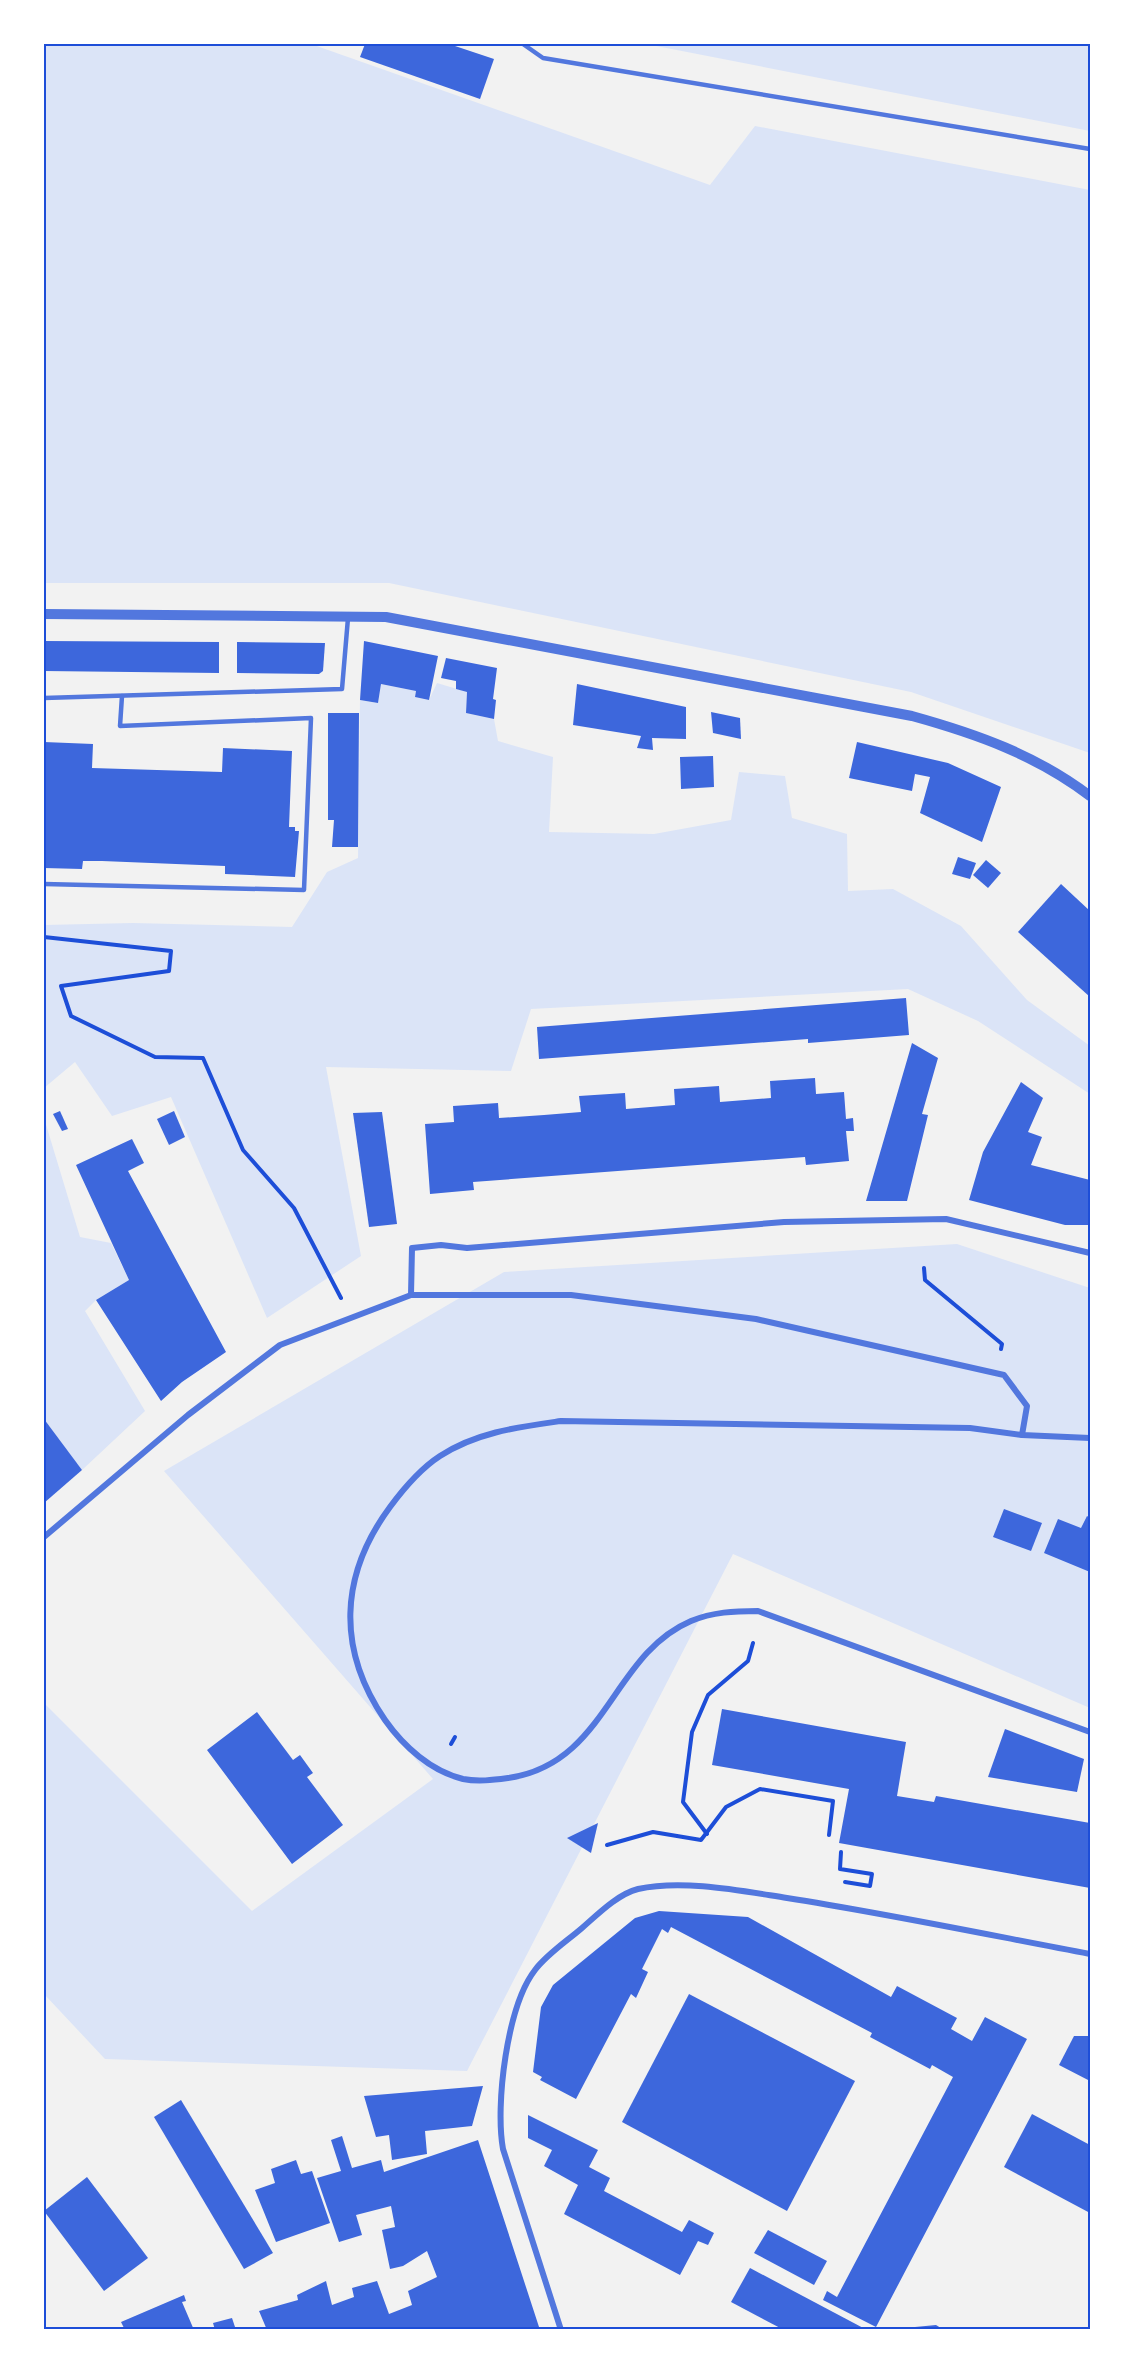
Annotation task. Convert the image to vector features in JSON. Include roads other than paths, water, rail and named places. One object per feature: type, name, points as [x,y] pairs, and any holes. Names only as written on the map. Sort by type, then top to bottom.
[{"type":"street","points":[[44,614],[386,617],[912,716],[997,742],[1060,773],[1090,796]]},
{"type":"street","points":[[411,1295],[412,1248],[441,1245],[466,1248],[784,1222],[957,1220],[1090,1253]]},
{"type":"street","points":[[44,1537],[188,1415],[280,1345],[411,1295],[571,1295],[756,1319],[1004,1375],[1026,1406],[1022,1435]]},
{"type":"street","points":[[1090,1438],[1022,1435],[970,1428],[561,1421],[503,1430],[470,1441],[440,1456],[408,1483],[382,1518],[362,1553],[350,1595],[351,1641],[368,1696],[393,1731],[415,1754],[438,1769],[464,1779],[488,1781],[529,1775],[564,1756],[596,1725],[634,1667],[662,1640],[690,1621],[723,1611],[758,1611],[1090,1732]]},
{"type":"street","points":[[561,2330],[503,2149],[499,2125],[505,2068],[517,2001],[535,1969],[602,1910],[635,1890],[660,1886],[730,1889],[831,1905],[1090,1954]]},
{"type":"lane","points":[[523,44],[543,58],[1090,149]]},
{"type":"lane","points":[[44,698],[342,689],[348,616]]},
{"type":"lane","points":[[44,884],[304,890],[311,718],[120,726],[122,696]]}]
